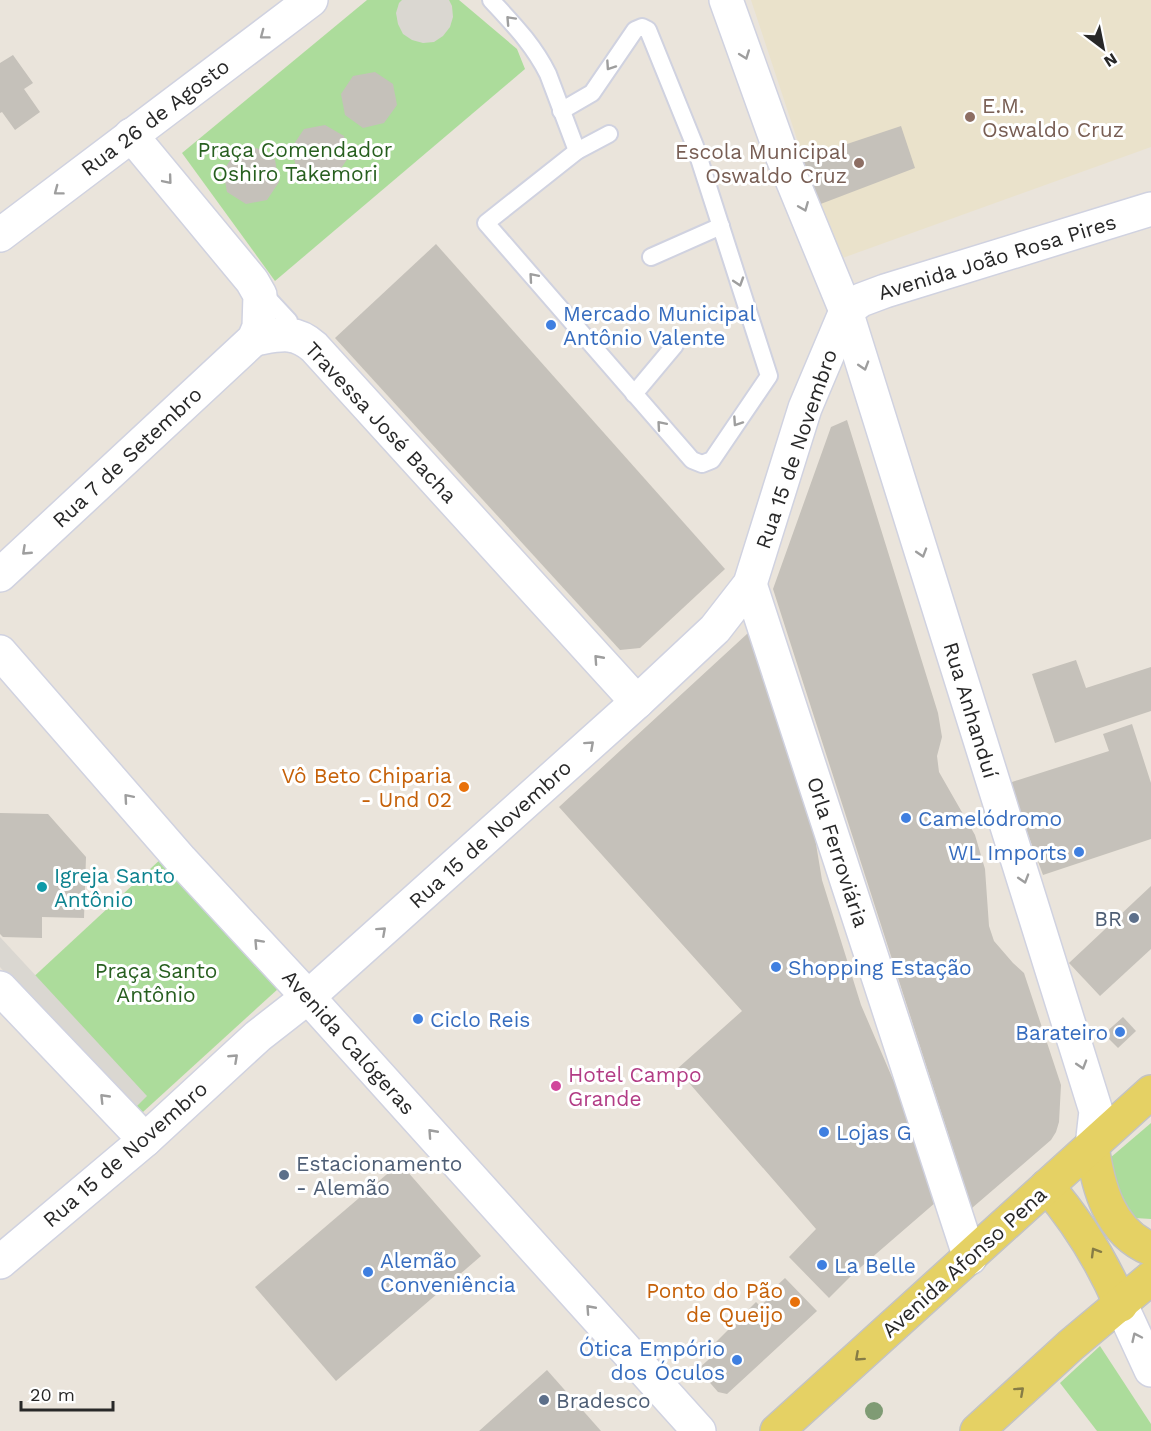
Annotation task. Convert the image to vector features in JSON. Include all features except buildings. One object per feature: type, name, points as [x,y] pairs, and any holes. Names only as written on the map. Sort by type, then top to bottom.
[{"type":"main road","name":"Avenida Afonso Pena","points":[[777,1431],[1151,1092]]},
{"type":"main road","points":[[1092,1146],[1100,1190],[1110,1211],[1138,1244],[1151,1249]]},
{"type":"main road","points":[[1047,1186],[1069,1210],[1109,1277],[1121,1305]]},
{"type":"main road","points":[[977,1431],[1071,1345],[1151,1278]]},
{"type":"street","name":"Rua 26 de Agosto","points":[[0,235],[311,0]]},
{"type":"street","name":"Rua Anhanduí","points":[[726,0],[781,153],[846,311],[1096,1111],[1092,1146]]},
{"type":"street","points":[[130,135],[252,281],[260,295],[259,327],[254,339]]},
{"type":"street","name":"Avenida João Rosa Pires","points":[[846,311],[861,300],[885,291],[1151,209]]},
{"type":"street","name":"Rua 15 de Novembro","points":[[0,1262],[145,1140],[258,1036],[308,997],[716,629],[750,584],[805,408],[846,311]]},
{"type":"street","name":"Travessa José Bacha","points":[[254,339],[285,334],[304,338],[314,347],[637,702]]},
{"type":"street","name":"Rua 7 de Setembro","points":[[0,575],[254,339]]},
{"type":"street","name":"Orla Ferroviária","points":[[750,584],[970,1258]]},
{"type":"street","name":"Avenida Calógeras","points":[[0,652],[181,860],[308,997],[699,1431]]},
{"type":"street","points":[[0,988],[145,1140]]},
{"type":"street","points":[[1121,1305],[1151,1370]]},
{"type":"lane","points":[[491,0],[529,41],[548,74],[577,152]]},
{"type":"lane","points":[[561,111],[592,93],[635,30],[642,27],[648,30],[686,124],[768,376],[712,460],[702,464],[692,460],[486,223],[577,152],[609,134]]},
{"type":"lane","points":[[651,257],[721,226]]},
{"type":"lane","points":[[252,281],[289,321]]},
{"type":"lane","points":[[634,394],[675,345]]},
{"type":"shaded area","points":[[402,0],[449,0],[453,17],[450,27],[434,42],[423,43],[412,40],[403,34],[398,24],[396,13]]},
{"type":"shaded area","name":"E.M. Oswaldo Cruz","points":[[751,0],[1151,0],[1151,147],[837,260]]},
{"type":"shaded area","points":[[0,937],[147,1096],[130,1113],[0,967]]},
{"type":"green space","name":"Praça Comendador Oshiro Takemori","points":[[367,0],[459,0],[517,49],[525,69],[275,281],[182,153]]},
{"type":"green space","name":"Praça Santo Antônio","points":[[163,857],[279,988],[132,1122],[14,995]]},
{"type":"green space","points":[[1151,1123],[1151,1219],[1135,1218],[1117,1203],[1110,1158]]},
{"type":"green space","points":[[1100,1346],[1151,1424],[1151,1431],[1097,1431],[1060,1383]]},
{"type":"place","name":"E.M. Oswaldo Cruz","points":[[970,117]]},
{"type":"place","name":"Escola Municipal Oswaldo Cruz","points":[[859,163]]},
{"type":"place","name":"Mercado Municipal Antônio Valente","points":[[551,325]]},
{"type":"place","name":"Vô Beto Chiparia - Und 02","points":[[464,787]]},
{"type":"place","name":"Camelódromo","points":[[906,818]]},
{"type":"place","name":"WL Imports","points":[[1079,852]]},
{"type":"place","name":"Igreja Santo Antônio","points":[[42,887]]},
{"type":"place","name":"BR","points":[[1134,918]]},
{"type":"place","name":"Shopping Estação","points":[[776,967]]},
{"type":"place","name":"Ciclo Reis","points":[[418,1019]]},
{"type":"place","name":"Barateiro","points":[[1120,1032]]},
{"type":"place","name":"Hotel Campo Grande","points":[[556,1086]]},
{"type":"place","name":"Lojas G","points":[[824,1132]]},
{"type":"place","name":"Estacionamento - Alemão","points":[[284,1175]]},
{"type":"place","name":"La Belle","points":[[822,1265]]},
{"type":"place","name":"Alemão Conveniência","points":[[368,1272]]},
{"type":"place","name":"Ponto do Pão de Queijo","points":[[795,1302]]},
{"type":"place","name":"Ótica Empório dos Óculos","points":[[737,1360]]},
{"type":"place","name":"Bradesco","points":[[544,1400]]}]
